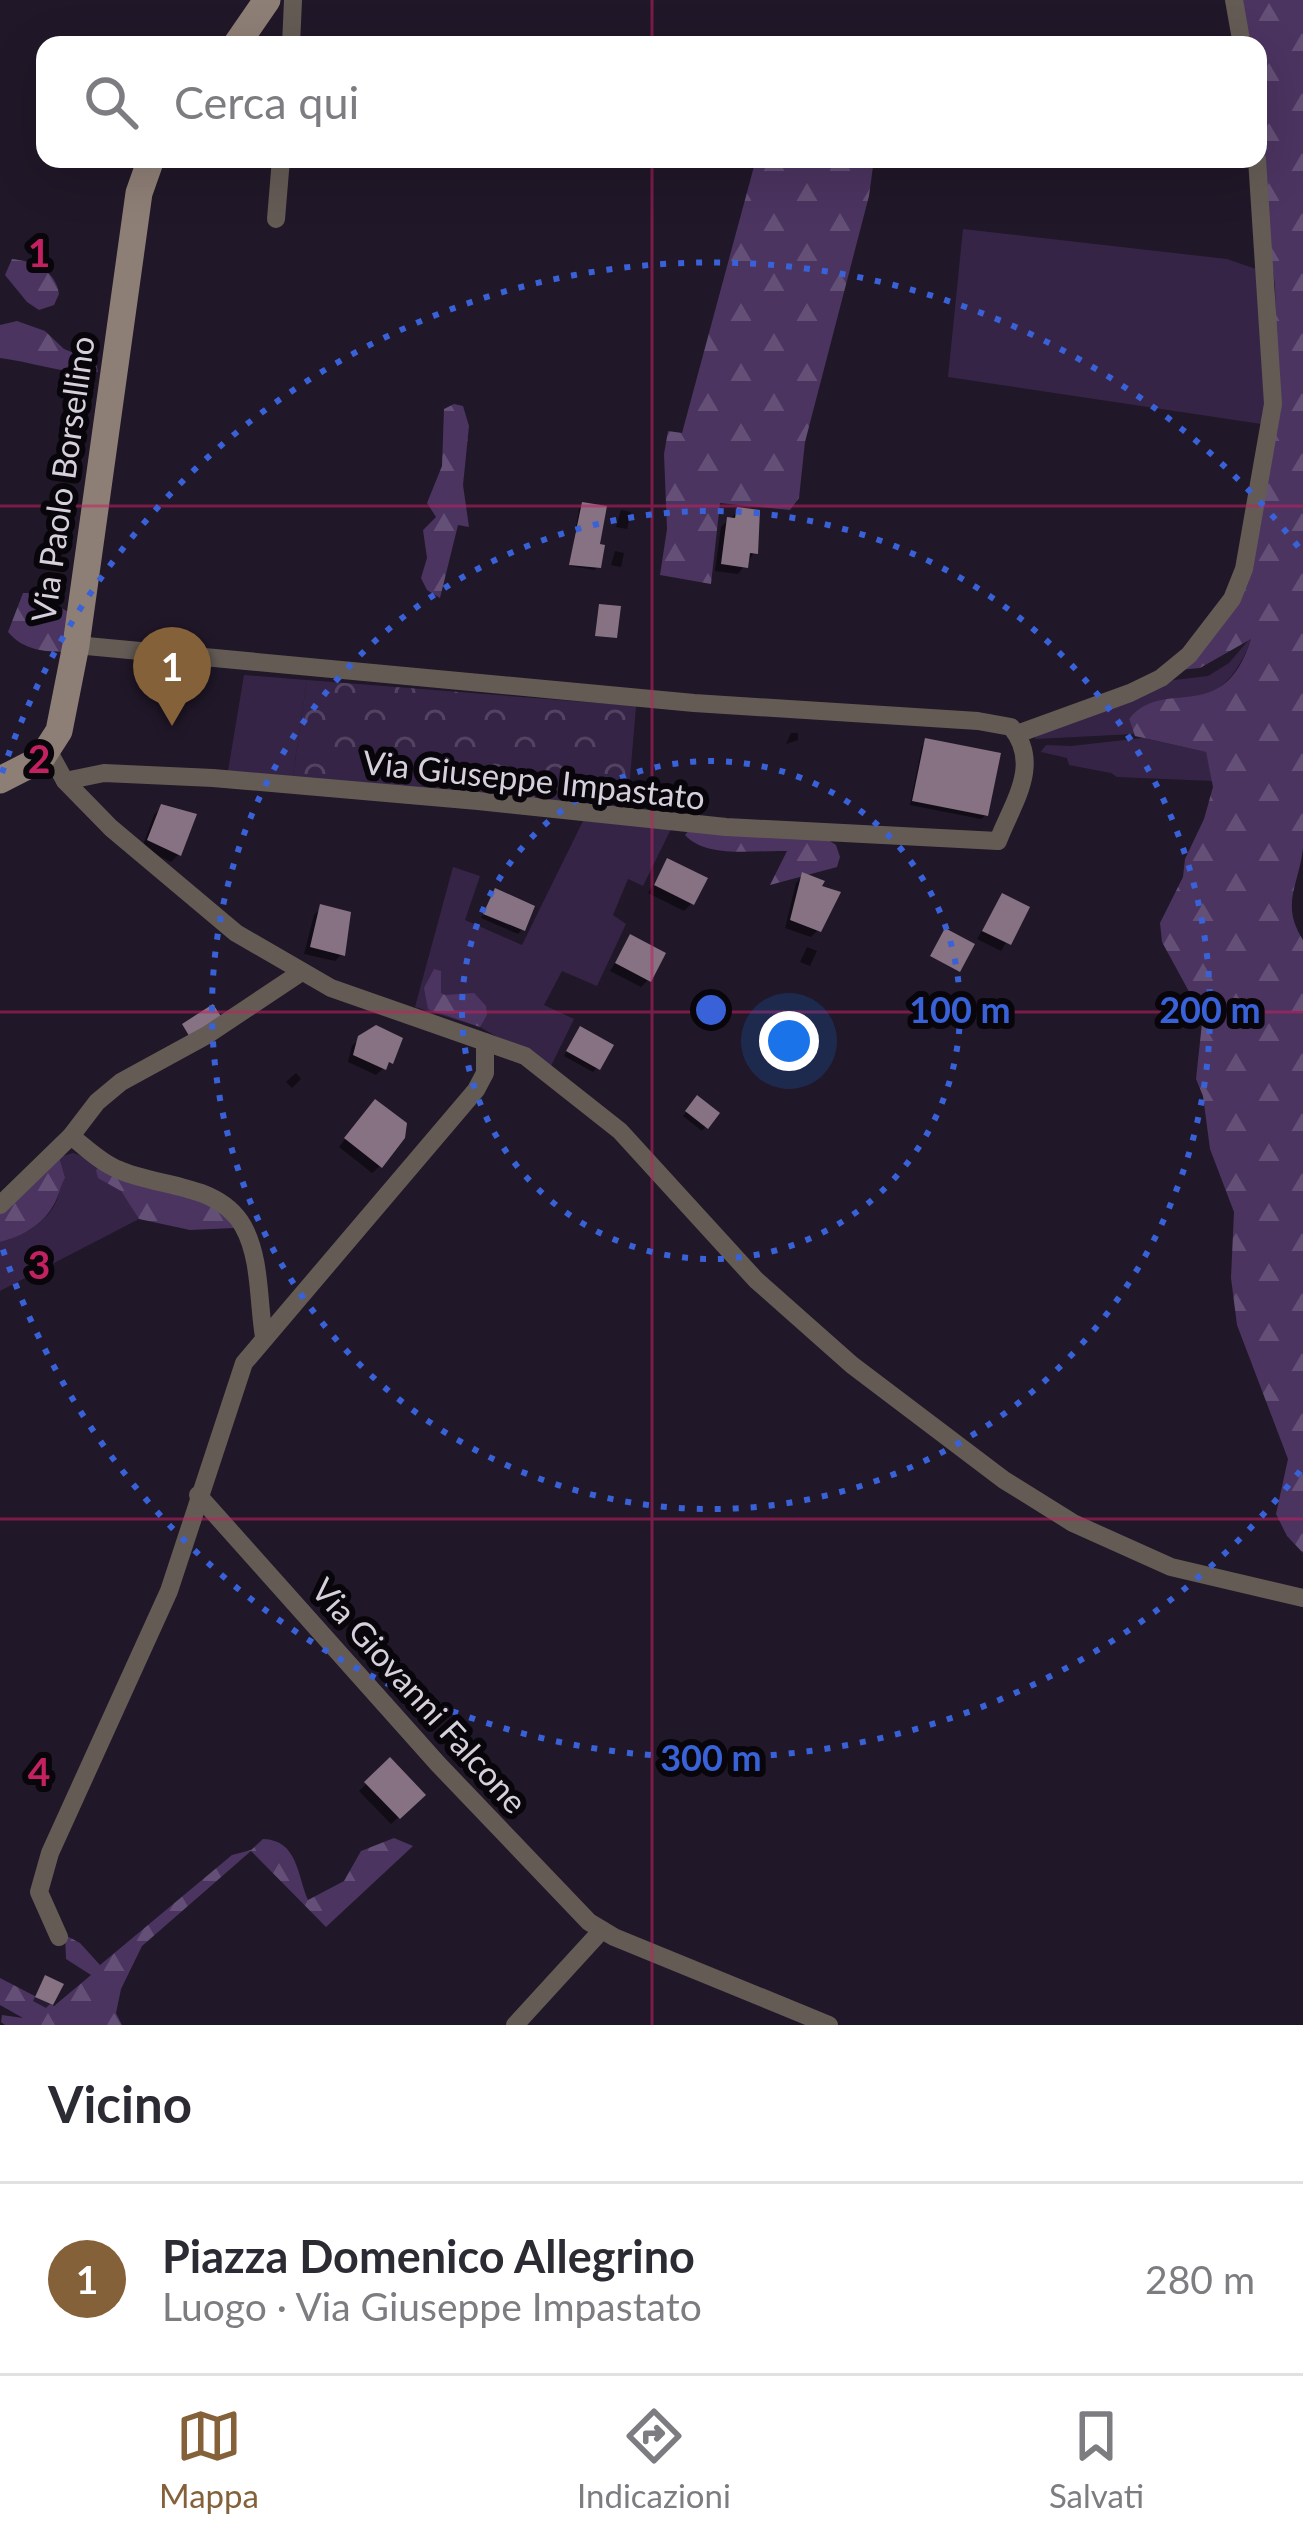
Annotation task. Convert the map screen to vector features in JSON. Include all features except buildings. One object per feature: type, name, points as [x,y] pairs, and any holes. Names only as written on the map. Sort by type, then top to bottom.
[{"type":"street","points":[[242,36],[267,0]]},
{"type":"street","points":[[291,36],[293,0]]},
{"type":"street","points":[[1234,0],[1240,36]]},
{"type":"street","name":"Via Paolo Borsellino","points":[[49,752],[59,731],[76,645],[139,194],[148,168]]},
{"type":"street","points":[[276,219],[280,168]]},
{"type":"street","points":[[76,645],[694,704],[978,721],[1011,727],[1017,734],[1130,693],[1161,678],[1189,656],[1232,599],[1244,569],[1273,404],[1258,168]]},
{"type":"street","name":"Via Giuseppe Impastato","points":[[65,781],[104,773],[213,778],[726,827],[998,841],[1027,768],[1027,748],[1017,734]]},
{"type":"street","points":[[0,780],[49,752],[65,781],[111,828],[236,933],[300,973],[525,1056],[620,1132],[756,1280],[852,1365],[1004,1480],[1073,1523],[1171,1567],[1303,1598]]},
{"type":"street","points":[[0,1205],[71,1136],[97,1102],[122,1082],[207,1035],[300,973]]},
{"type":"street","points":[[59,1937],[39,1892],[50,1853],[154,1628],[244,1363],[476,1090],[485,1073],[484,1042]]},
{"type":"street","points":[[71,1136],[115,1169],[201,1193],[227,1207],[241,1223],[254,1256],[264,1337]]},
{"type":"street","name":"Via Giovanni Falcone","points":[[198,1495],[438,1764],[589,1922],[829,2025]]},
{"type":"street","points":[[515,2025],[602,1930]]},
{"type":"green space","points":[[1238,0],[1303,0],[1303,848],[1292,905],[1303,940],[1303,1553],[1276,1514],[1288,1459],[1237,1325],[1231,1278],[1234,1212],[1210,1149],[1196,1079],[1199,1010],[1162,942],[1160,923],[1183,877],[1185,859],[1213,787],[1206,752],[1135,736],[1129,719],[1159,701],[1209,692],[1225,683],[1251,639],[1200,668],[1178,670],[1229,612],[1277,373],[1275,286],[1260,168],[1267,168],[1267,36],[1244,36]]},
{"type":"green space","points":[[754,168],[873,168],[805,442],[799,498],[790,510],[720,503],[711,584],[660,575],[667,529],[664,454],[668,431],[682,433]]},
{"type":"green space","points":[[963,229],[1227,259],[1262,271],[1268,425],[948,377]]},
{"type":"green space","points":[[12,259],[49,273],[59,294],[54,305],[39,310],[27,302],[5,275]]},
{"type":"green space","points":[[17,321],[45,331],[64,349],[96,362],[98,372],[0,358],[0,325]]},
{"type":"green space","points":[[463,406],[469,426],[463,485],[469,527],[458,525],[440,598],[427,590],[421,578],[427,558],[423,530],[436,517],[427,503],[442,466],[444,409]]},
{"type":"green space","points":[[23,593],[34,593],[74,615],[70,652],[28,647],[8,632]]},
{"type":"green space","points":[[1252,636],[1238,667],[1223,685],[1204,696],[1143,707],[1129,719],[1134,734],[1035,739],[1036,732],[1166,681],[1208,676],[1229,663]]},
{"type":"green space","points":[[244,675],[307,680],[292,782],[227,777]]},
{"type":"green space","points":[[307,680],[636,706],[627,813],[292,782]]},
{"type":"green space","points":[[1143,738],[1206,752],[1213,781],[1117,777],[1069,765],[1067,758],[1041,752],[1036,758],[1046,745]]},
{"type":"green space","points":[[583,821],[672,827],[643,886],[628,879],[613,915],[626,924],[597,986],[562,971],[544,1005],[574,1019],[550,1068],[480,1027],[415,1007],[453,867],[480,876],[465,920],[522,945]]},
{"type":"green space","points":[[690,829],[825,838],[836,845],[840,857],[837,867],[770,885],[787,851],[733,852],[706,847],[685,835]]},
{"type":"green space","points":[[434,969],[441,971],[441,993],[474,993],[486,1006],[480,1027],[428,1009],[424,988]]},
{"type":"green space","points":[[73,1153],[103,1171],[139,1219],[0,1291],[0,1242],[26,1232],[53,1208],[59,1157]]},
{"type":"green space","points":[[59,1157],[65,1178],[53,1207],[34,1227],[0,1242],[0,1210]]},
{"type":"green space","points":[[103,1163],[221,1206],[234,1228],[190,1230],[139,1219],[121,1191],[98,1178],[96,1170]]},
{"type":"green space","points":[[394,1838],[413,1846],[326,1927],[251,1851],[142,1946],[121,1989],[116,2013],[122,2025],[1,2022],[2,2015],[23,2018],[0,2005],[0,1978],[54,2006],[91,1975],[66,1959],[65,1935],[80,1943],[100,1965],[232,1855],[251,1850],[263,1839],[290,1852],[308,1900],[344,1881],[361,1851]]},
{"type":"place","name":"Piazza Domenico Allegrino","points":[[172,726]]}]
